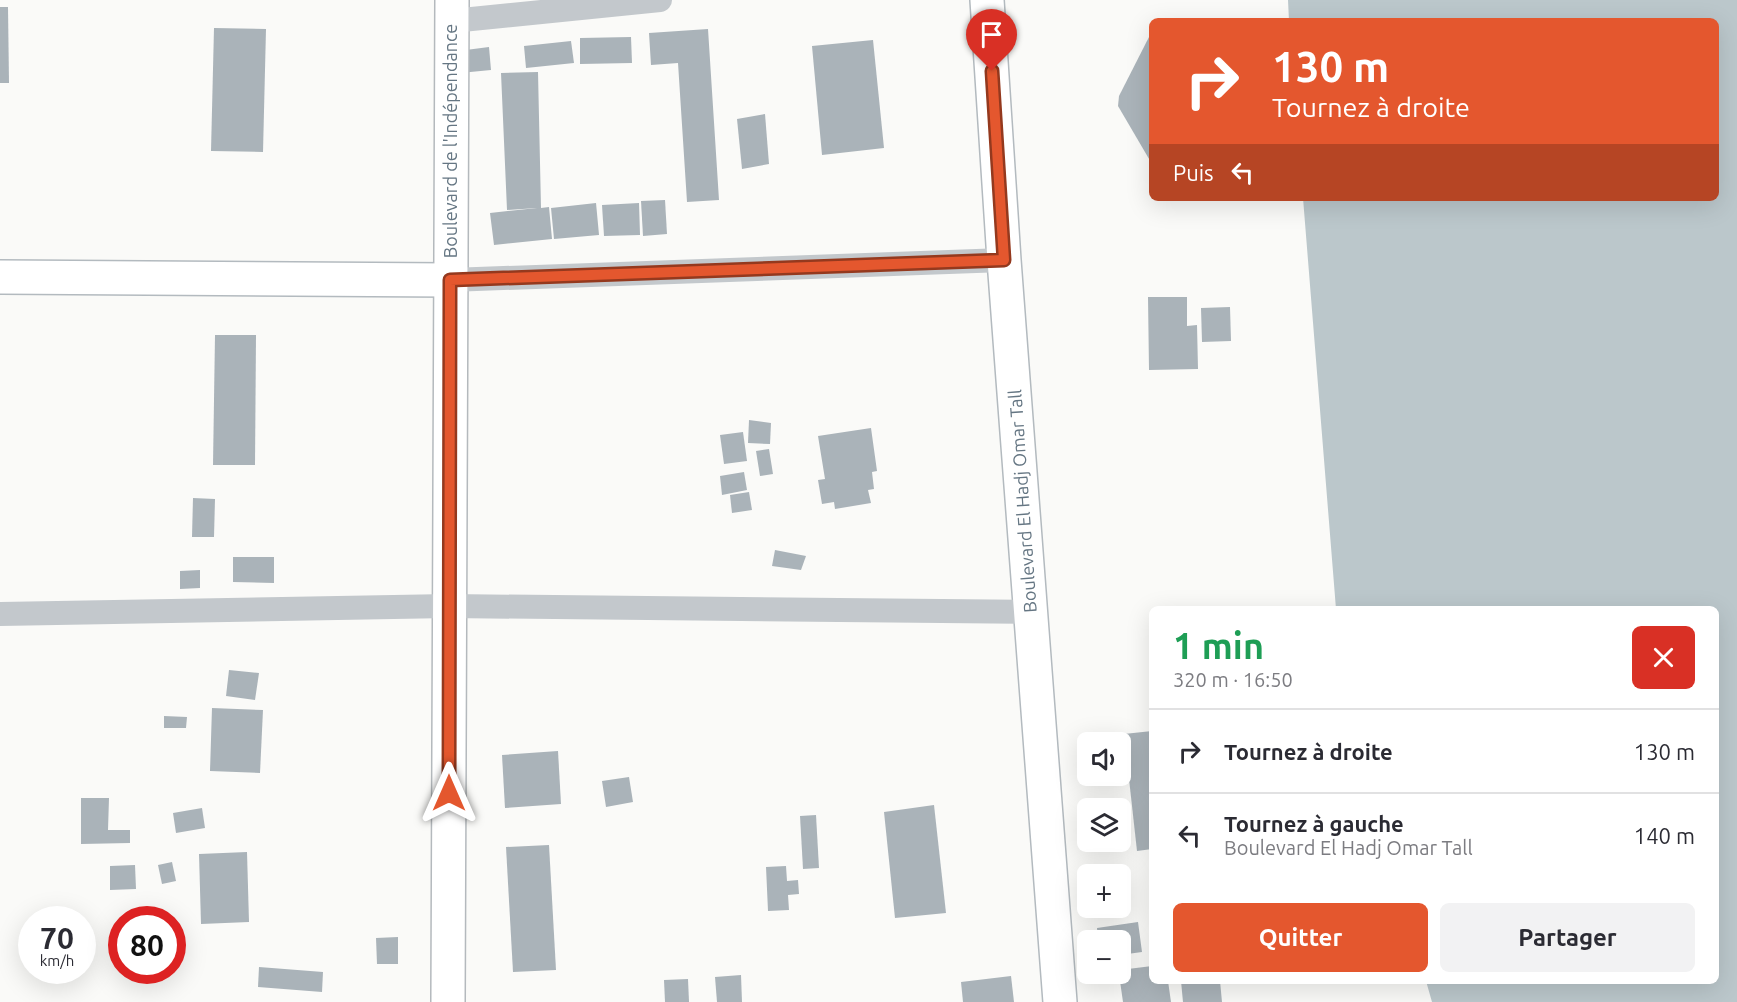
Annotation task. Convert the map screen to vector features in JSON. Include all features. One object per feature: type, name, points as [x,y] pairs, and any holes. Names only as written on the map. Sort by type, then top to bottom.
[{"type":"main road","name":"Boulevard El Hadj Omar Tall","points":[[987,0],[1004,260],[1060,1002]]},
{"type":"main road","name":"Boulevard de l'Indépendance","points":[[448,1002],[452,10]]},
{"type":"main road","points":[[0,277],[450,280]]},
{"type":"street","points":[[452,10],[660,0]]},
{"type":"street","points":[[450,280],[1004,260]]},
{"type":"street","points":[[0,614],[449,606],[1032,612]]},
{"type":"shaded area","points":[[1288,0],[1737,0],[1737,1002],[1432,1002],[1427,984],[1719,984],[1719,606],[1336,606],[1303,201],[1719,201],[1719,18],[1289,18]]},
{"type":"building","points":[[0,7],[8,7],[9,83],[0,83]]},
{"type":"building","points":[[214,28],[266,29],[263,152],[211,151]]},
{"type":"building","points":[[708,29],[719,200],[687,202],[678,63],[651,65],[649,33]]},
{"type":"building","points":[[631,37],[632,63],[580,64],[580,38]]},
{"type":"building","points":[[1149,37],[1149,159],[1118,106],[1119,96]]},
{"type":"building","points":[[873,40],[884,148],[822,155],[812,46]]},
{"type":"building","points":[[571,41],[574,63],[526,68],[524,46]]},
{"type":"building","points":[[489,47],[491,70],[460,73],[458,51]]},
{"type":"building","points":[[538,72],[541,208],[549,207],[552,239],[494,245],[490,213],[537,208],[507,210],[501,73]]},
{"type":"building","points":[[765,114],[769,164],[742,169],[737,119]]},
{"type":"building","points":[[665,200],[667,234],[643,236],[641,201]]},
{"type":"building","points":[[596,203],[599,235],[554,239],[551,208]]},
{"type":"building","points":[[639,203],[640,235],[604,236],[602,205]]},
{"type":"building","points":[[1148,297],[1187,297],[1187,326],[1197,325],[1198,369],[1149,370]]},
{"type":"building","points":[[1230,307],[1231,341],[1202,342],[1201,308]]},
{"type":"building","points":[[215,335],[256,335],[255,465],[213,465]]},
{"type":"building","points":[[749,420],[771,423],[770,444],[748,443]]},
{"type":"building","points":[[871,428],[877,471],[872,472],[874,489],[868,490],[871,503],[835,509],[834,502],[822,504],[818,480],[825,479],[818,436]]},
{"type":"building","points":[[743,432],[747,461],[724,464],[720,435]]},
{"type":"building","points":[[769,449],[773,474],[760,476],[756,451]]},
{"type":"building","points":[[744,472],[747,490],[722,495],[720,476]]},
{"type":"building","points":[[749,492],[752,510],[732,513],[730,495]]},
{"type":"building","points":[[193,498],[215,499],[214,537],[192,537]]},
{"type":"building","points":[[775,550],[806,556],[801,570],[772,566]]},
{"type":"building","points":[[233,557],[274,557],[274,583],[233,582]]},
{"type":"building","points":[[200,570],[200,588],[180,589],[180,571]]},
{"type":"building","points":[[229,670],[259,673],[255,700],[226,696]]},
{"type":"building","points":[[212,708],[263,710],[260,773],[210,771]]},
{"type":"building","points":[[164,716],[187,717],[186,728],[164,728]]},
{"type":"building","points":[[1149,731],[1149,849],[1137,851],[1130,786],[1131,733]]},
{"type":"building","points":[[558,751],[561,804],[505,808],[502,755]]},
{"type":"building","points":[[629,777],[633,802],[606,807],[602,781]]},
{"type":"building","points":[[81,798],[109,798],[108,830],[130,830],[130,843],[81,844]]},
{"type":"building","points":[[934,805],[946,913],[895,918],[884,812]]},
{"type":"building","points":[[202,808],[205,828],[176,833],[173,813]]},
{"type":"building","points":[[816,815],[819,868],[803,869],[800,816]]},
{"type":"building","points":[[549,845],[556,970],[513,972],[506,847]]},
{"type":"building","points":[[247,852],[249,922],[201,924],[199,854]]},
{"type":"building","points":[[172,862],[176,881],[162,884],[158,865]]},
{"type":"building","points":[[135,865],[136,889],[110,890],[110,866]]},
{"type":"building","points":[[786,866],[787,881],[798,880],[799,894],[788,895],[789,910],[768,911],[766,867]]},
{"type":"building","points":[[1138,922],[1142,952],[1131,954],[1131,930],[1097,930],[1097,928]]},
{"type":"building","points":[[398,937],[398,964],[377,964],[376,938]]},
{"type":"building","points":[[1149,966],[1149,984],[1168,984],[1171,1002],[1123,1002],[1120,984],[1131,984],[1131,969]]},
{"type":"building","points":[[259,967],[323,972],[322,992],[258,987]]},
{"type":"building","points":[[741,975],[742,1002],[717,1002],[715,977]]},
{"type":"building","points":[[1011,976],[1014,1002],[963,1002],[961,982]]},
{"type":"building","points":[[688,979],[689,1002],[665,1002],[664,980]]},
{"type":"building","points":[[1181,984],[1220,984],[1222,1002],[1183,1002]]},
{"type":"route","points":[[449,793],[450,280],[1004,260],[992,71]]}]
